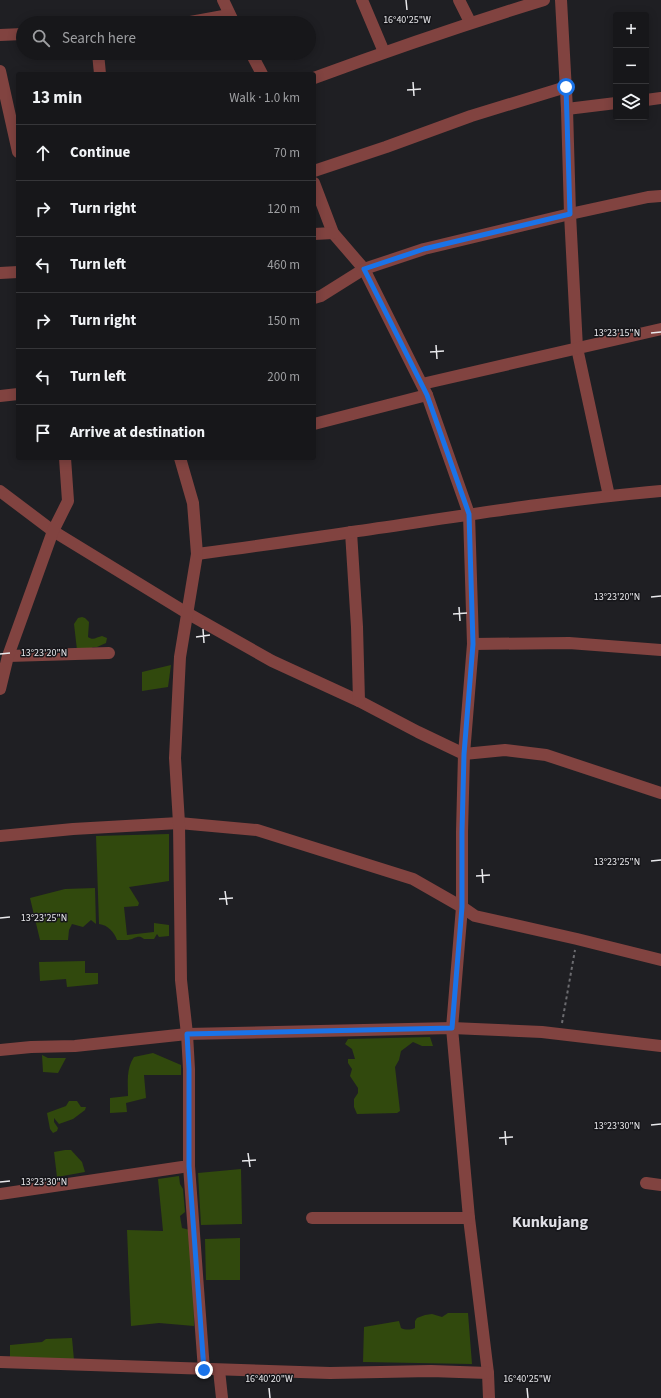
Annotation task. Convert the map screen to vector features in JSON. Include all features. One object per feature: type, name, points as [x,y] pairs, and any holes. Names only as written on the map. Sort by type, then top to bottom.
[{"type":"street","points":[[223,0],[230,16]]},
{"type":"street","points":[[362,0],[384,52]]},
{"type":"street","points":[[459,0],[470,22]]},
{"type":"street","points":[[316,77],[470,22],[544,0]]},
{"type":"street","points":[[561,0],[568,109],[570,214],[577,348],[609,496]]},
{"type":"street","points":[[0,35],[16,34]]},
{"type":"street","points":[[99,60],[100,72]]},
{"type":"street","points":[[254,60],[261,72]]},
{"type":"street","points":[[0,71],[16,140]]},
{"type":"street","points":[[316,170],[471,116],[566,87]]},
{"type":"street","points":[[649,100],[661,98]]},
{"type":"street","points":[[568,109],[613,103]]},
{"type":"street","points":[[316,188],[333,233],[364,269],[425,389],[469,514],[473,644],[464,754],[462,907],[452,1028],[469,1218],[488,1373],[489,1398]]},
{"type":"street","points":[[316,297],[321,296],[364,269],[424,249],[570,214],[648,197],[661,196]]},
{"type":"street","points":[[316,234],[333,233]]},
{"type":"street","points":[[0,274],[16,272]]},
{"type":"street","points":[[316,423],[425,389],[577,348],[661,329]]},
{"type":"street","points":[[0,396],[16,394]]},
{"type":"street","points":[[0,689],[8,656],[53,531],[68,501],[65,460]]},
{"type":"street","points":[[181,460],[193,503],[197,554],[180,657],[175,758],[179,823],[181,980],[189,1069],[189,1166],[204,1370]]},
{"type":"street","points":[[197,554],[469,514],[609,496],[661,491]]},
{"type":"street","points":[[2,495],[53,531],[188,613],[272,661],[359,701],[464,754],[505,750],[546,755],[661,793]]},
{"type":"street","points":[[351,532],[357,627],[359,701]]},
{"type":"street","points":[[473,644],[569,643],[661,650]]},
{"type":"street","points":[[8,656],[109,653]]},
{"type":"street","points":[[0,836],[72,829],[179,823],[256,830],[412,879],[475,916],[661,960]]},
{"type":"street","points":[[0,1050],[32,1047],[75,1046],[187,1034],[452,1028],[561,1034],[661,1046]]},
{"type":"street","points":[[0,1194],[189,1166]]},
{"type":"street","points":[[646,1183],[661,1185]]},
{"type":"street","points":[[312,1218],[469,1218]]},
{"type":"street","points":[[0,1362],[330,1373],[431,1371],[488,1373]]},
{"type":"street","points":[[220,1370],[222,1398]]},
{"type":"path","points":[[561,1034],[577,939]]},
{"type":"green space","points":[[82,617],[89,622],[88,637],[93,639],[102,636],[107,638],[106,643],[93,647],[89,650],[77,650],[74,624],[78,618]]},
{"type":"green space","points":[[171,665],[168,687],[142,691],[142,672]]},
{"type":"green space","points":[[169,834],[169,881],[129,887],[139,903],[138,906],[124,907],[127,935],[154,932],[154,923],[169,925],[169,936],[159,937],[157,934],[154,939],[144,939],[138,937],[128,940],[117,940],[110,929],[99,924],[96,836]]},
{"type":"green space","points":[[95,888],[96,924],[91,920],[83,927],[72,924],[69,930],[68,940],[40,940],[30,898],[65,889]]},
{"type":"green space","points":[[85,961],[85,973],[98,973],[98,984],[67,987],[66,979],[40,981],[39,962]]},
{"type":"green space","points":[[430,1037],[433,1046],[422,1046],[413,1042],[401,1051],[399,1060],[395,1067],[400,1111],[397,1113],[357,1114],[354,1107],[354,1099],[358,1093],[358,1088],[350,1076],[352,1069],[348,1063],[348,1059],[355,1059],[352,1049],[345,1044],[348,1039]]},
{"type":"green space","points":[[153,1053],[181,1065],[181,1075],[144,1075],[146,1098],[126,1103],[127,1112],[110,1113],[110,1098],[128,1096],[129,1071],[134,1057]]},
{"type":"green space","points":[[42,1055],[48,1058],[66,1058],[58,1073],[43,1072]]},
{"type":"green space","points":[[69,1101],[77,1101],[81,1107],[86,1107],[85,1110],[73,1119],[59,1124],[54,1118],[54,1122],[58,1128],[57,1131],[53,1133],[50,1129],[47,1113],[66,1106]]},
{"type":"green space","points":[[71,1150],[82,1162],[85,1172],[57,1177],[54,1152]]},
{"type":"green space","points":[[241,1169],[242,1224],[201,1225],[198,1173]]},
{"type":"green space","points":[[179,1176],[180,1184],[183,1189],[185,1212],[180,1216],[182,1228],[190,1230],[193,1239],[194,1326],[159,1323],[131,1326],[127,1230],[163,1231],[158,1179]]},
{"type":"green space","points":[[240,1238],[240,1280],[206,1280],[205,1239]]},
{"type":"green space","points":[[448,1313],[468,1313],[472,1364],[363,1362],[364,1327],[399,1321],[401,1328],[412,1329],[415,1328],[415,1321],[417,1318],[432,1314],[442,1317]]},
{"type":"green space","points":[[72,1338],[74,1360],[10,1357],[10,1345],[42,1342],[46,1339]]},
{"type":"district","name":"Kunkujang","points":[[550,1221]]},
{"type":"route","points":[[204,1370],[189,1166],[189,1069],[187,1034],[452,1028],[462,907],[464,754],[473,644],[469,514],[427,395],[364,269],[424,249],[570,214],[568,109],[566,87]]}]
